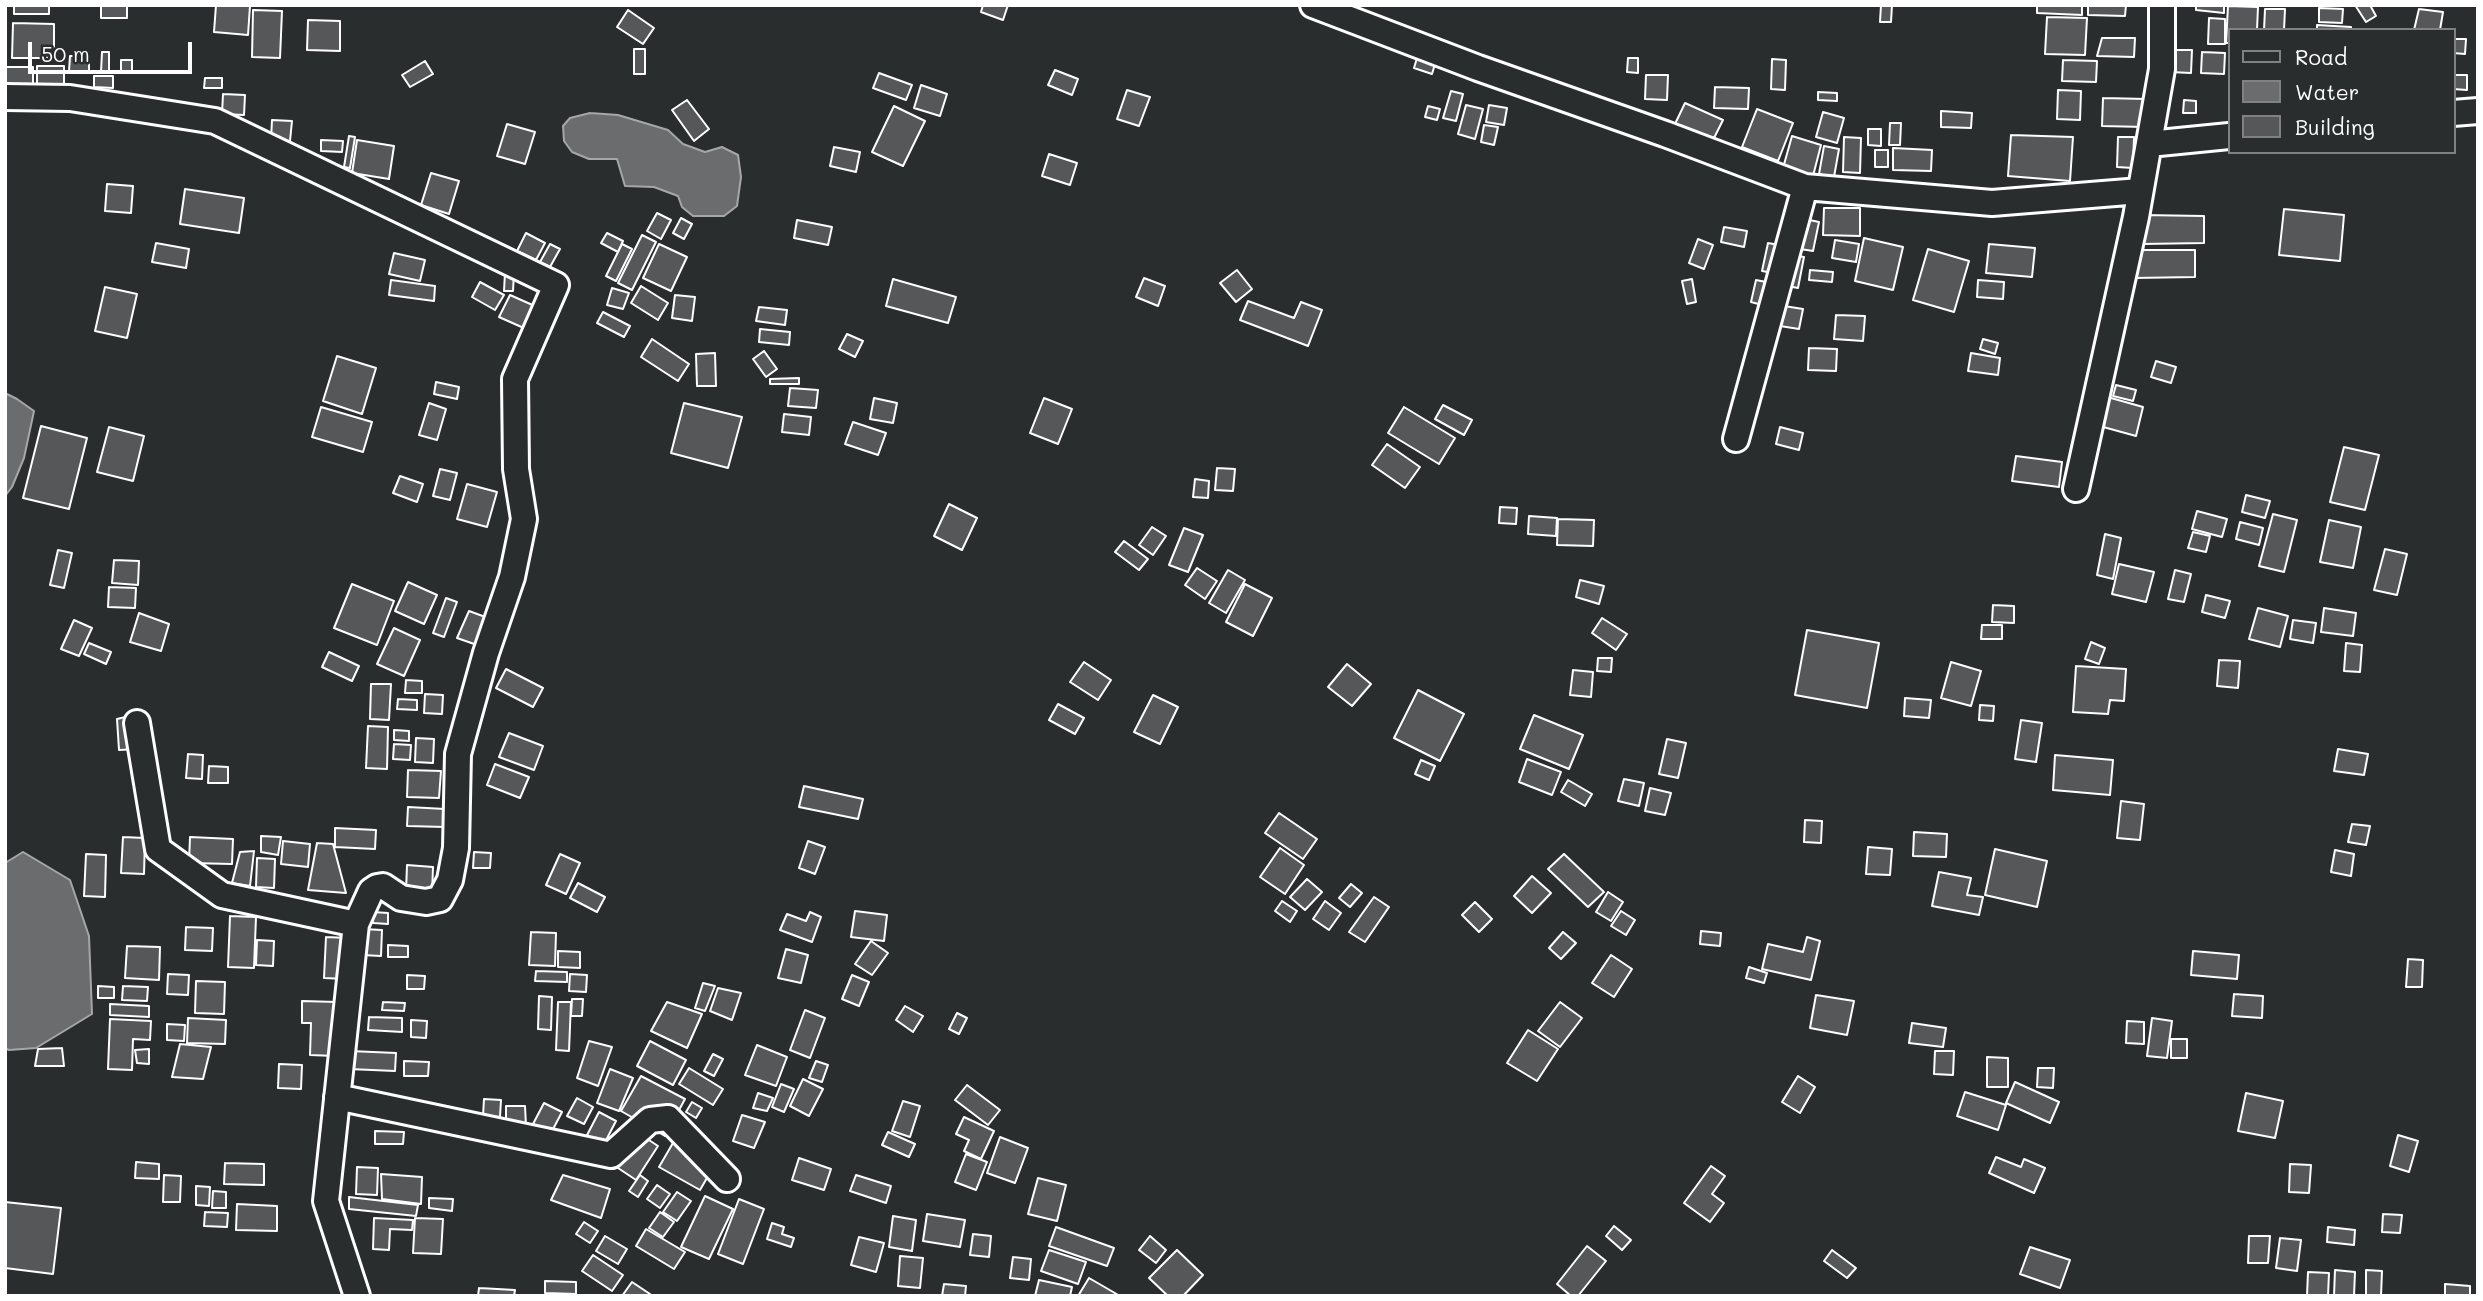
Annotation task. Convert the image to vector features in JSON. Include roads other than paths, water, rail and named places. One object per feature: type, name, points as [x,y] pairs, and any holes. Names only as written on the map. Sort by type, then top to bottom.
[{"type":"street","points":[[1313,5],[1805,187],[1992,202],[2140,191]]},
{"type":"street","points":[[2076,489],[2149,144],[2162,69],[2162,5]]},
{"type":"street","points":[[5,97],[70,98],[215,121],[556,285],[515,379],[516,469],[523,519],[512,577],[485,653],[458,754],[456,848],[450,880],[440,899],[426,902],[401,898],[383,886],[377,887],[371,891],[356,924],[326,1201],[358,1296]]},
{"type":"street","points":[[2455,113],[2478,111]]},
{"type":"street","points":[[2149,144],[2228,136]]},
{"type":"street","points":[[1737,439],[1805,187]]},
{"type":"street","points":[[137,723],[158,849],[222,895],[356,924]]},
{"type":"street","points":[[337,1097],[611,1155],[650,1120],[668,1118],[727,1180]]},
{"type":"water","points":[[590,113],[618,115],[668,130],[683,144],[705,152],[722,147],[738,155],[741,177],[737,206],[724,216],[693,216],[682,207],[678,196],[654,187],[625,186],[617,159],[589,159],[572,152],[564,141],[563,126],[570,118]]},
{"type":"water","points":[[5,393],[34,411],[24,458],[12,487],[5,496]]},
{"type":"water","points":[[23,852],[70,880],[89,936],[92,1014],[36,1048],[9,1050],[5,1048],[5,863]]}]
